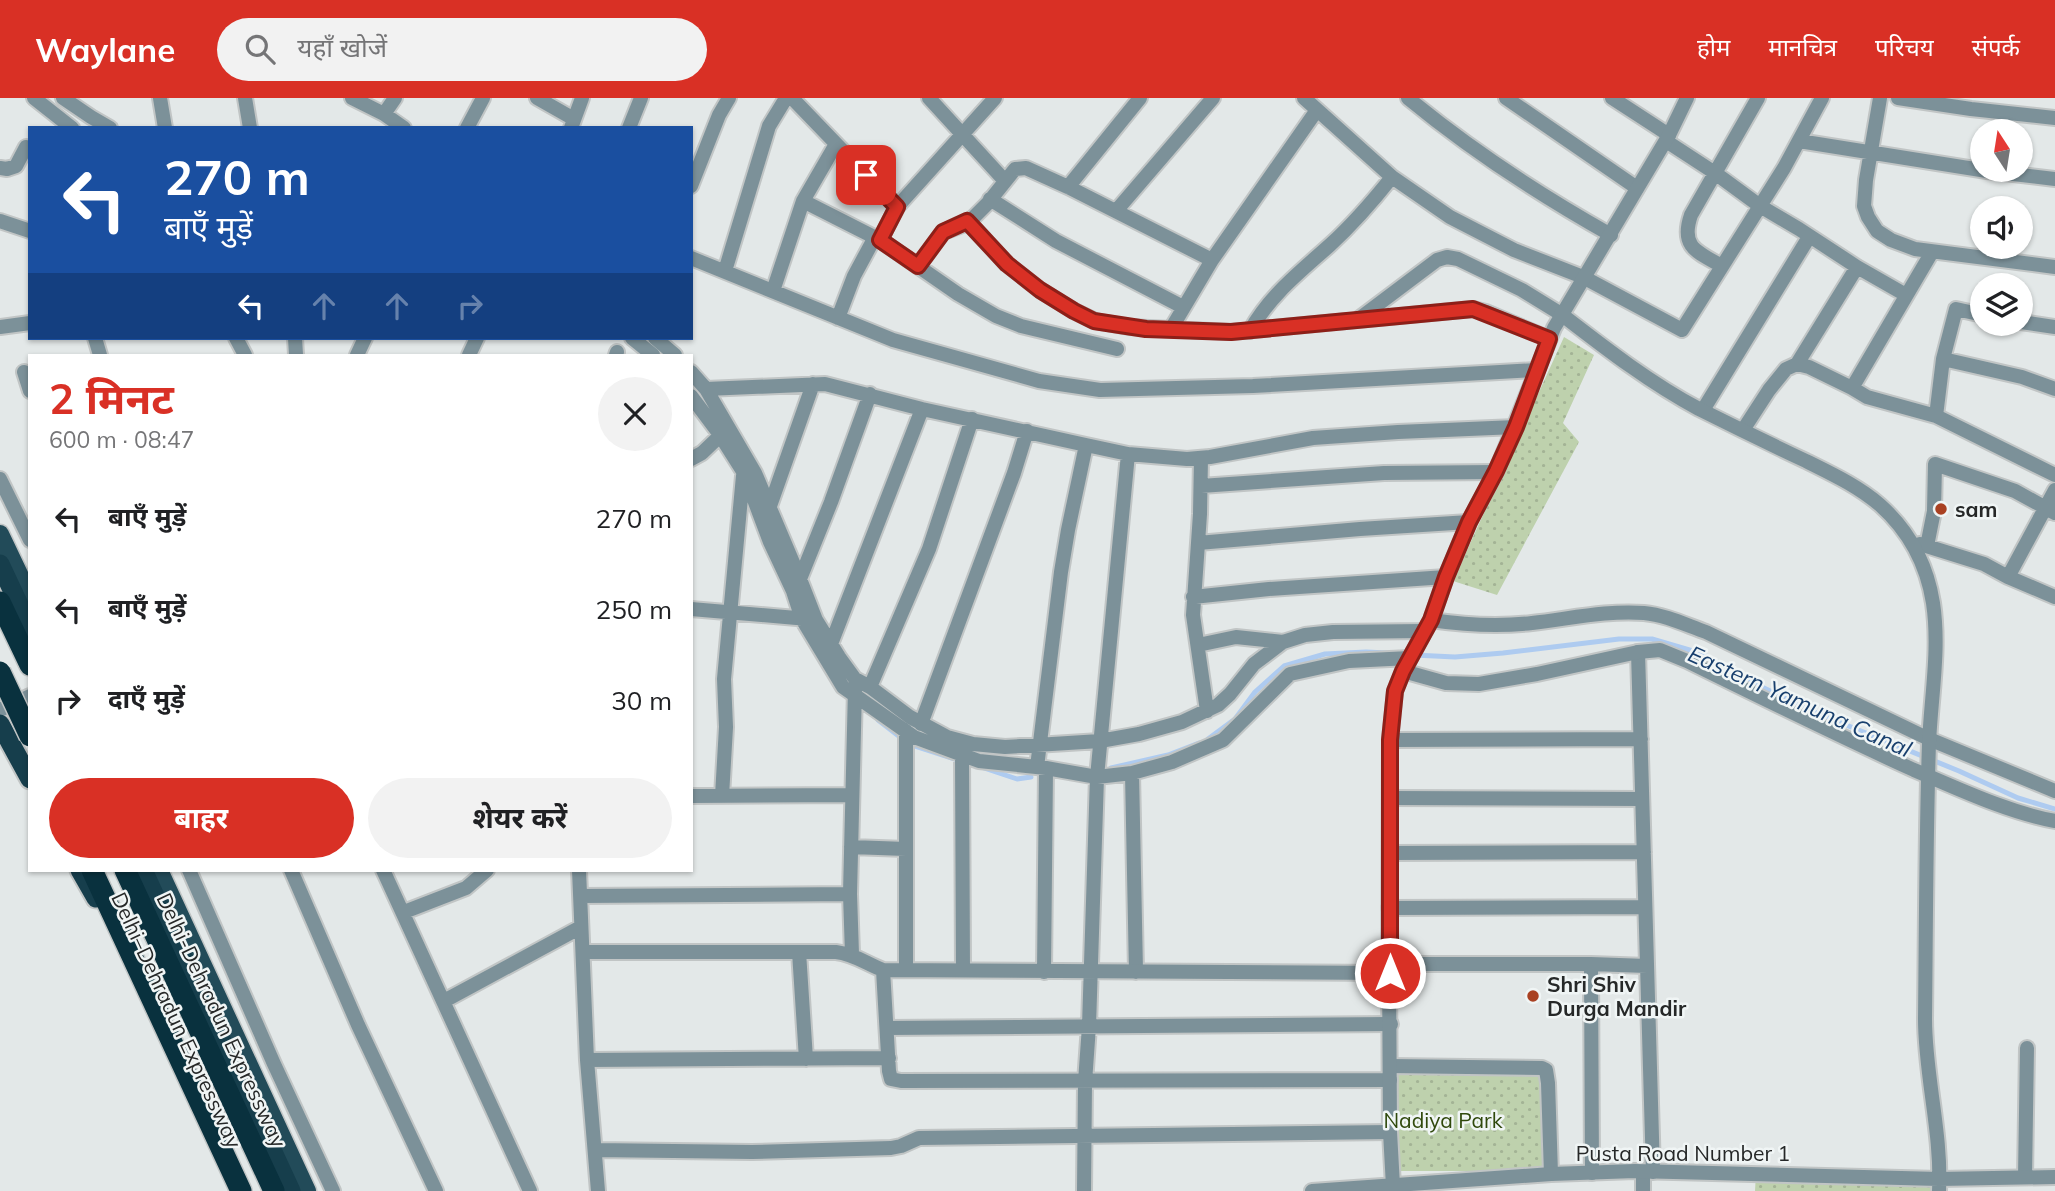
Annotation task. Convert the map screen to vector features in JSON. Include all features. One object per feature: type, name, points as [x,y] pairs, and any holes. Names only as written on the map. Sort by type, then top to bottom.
[{"type":"highway","points":[[0,564],[28,624]]},
{"type":"highway","points":[[0,602],[28,661]]},
{"type":"highway","points":[[0,672],[28,732]]},
{"type":"highway","points":[[0,724],[28,775]]},
{"type":"highway","name":"Delhi–Dehradun Expressway","points":[[81,872],[232,1191]]},
{"type":"highway","points":[[93,872],[241,1191]]},
{"type":"highway","name":"Delhi-Dehradun Expressway","points":[[126,872],[274,1191]]},
{"type":"highway","name":"Delhi–Dehradun Expressway","points":[[144,872],[291,1191]]},
{"type":"main road","points":[[0,533],[28,593]]},
{"type":"main road","points":[[160,872],[307,1191]]},
{"type":"street","points":[[34,98],[69,126]]},
{"type":"street","points":[[64,98],[107,126]]},
{"type":"street","points":[[160,98],[165,126]]},
{"type":"street","points":[[244,98],[250,126]]},
{"type":"street","points":[[352,98],[401,126]]},
{"type":"street","points":[[384,114],[395,98]]},
{"type":"street","points":[[468,126],[483,98]]},
{"type":"street","points":[[537,98],[572,123],[582,98]]},
{"type":"street","points":[[630,126],[641,98]]},
{"type":"street","points":[[693,181],[719,114],[729,98]]},
{"type":"street","points":[[725,271],[769,126],[786,98]]},
{"type":"street","points":[[792,98],[897,207]]},
{"type":"street","points":[[929,98],[1005,181]]},
{"type":"street","points":[[838,318],[854,276],[897,207],[995,98]]},
{"type":"street","points":[[1068,187],[1140,98]]},
{"type":"street","points":[[1116,211],[1213,98]]},
{"type":"street","points":[[1304,98],[1392,177],[1450,217],[1534,258],[1583,277],[1682,330],[1760,206],[1822,98]]},
{"type":"street","points":[[1408,98],[1437,122],[1550,201],[1611,235]]},
{"type":"street","points":[[1506,98],[1637,188]]},
{"type":"street","points":[[1612,98],[1760,206],[1906,295]]},
{"type":"street","points":[[1393,1186],[1390,1132],[1389,908],[1390,740],[1395,691],[1425,629],[1469,522],[1516,427],[1536,370],[1561,314],[1611,235],[1687,98]]},
{"type":"street","points":[[1722,266],[1698,252],[1687,237],[1687,226],[1690,215],[1758,98]]},
{"type":"street","points":[[1880,98],[1864,206],[1877,231],[1891,240],[1915,249],[2055,267]]},
{"type":"street","points":[[1898,98],[2055,118]]},
{"type":"street","points":[[1171,329],[1212,260],[1317,110]]},
{"type":"street","points":[[1799,141],[1987,172],[2055,179]]},
{"type":"street","points":[[773,291],[803,201],[836,144]]},
{"type":"street","points":[[0,168],[16,166],[26,147]]},
{"type":"street","points":[[918,266],[943,232],[967,221],[1015,169],[1020,168],[1026,168],[1068,187],[1212,260]]},
{"type":"street","points":[[1250,331],[1272,298],[1353,223],[1392,177]]},
{"type":"street","points":[[990,199],[1056,241],[1183,307]]},
{"type":"street","points":[[803,201],[877,239],[974,305],[996,316],[1021,326],[1117,349]]},
{"type":"street","points":[[0,221],[28,230]]},
{"type":"street","points":[[967,221],[1007,264],[1040,290],[1094,321],[1129,327],[1231,332],[1473,309],[1549,339]]},
{"type":"street","points":[[1703,411],[1809,237]]},
{"type":"street","points":[[1852,388],[1932,252]]},
{"type":"street","points":[[1360,318],[1437,260],[1447,257],[1458,259],[1522,290],[1561,314],[1628,365],[1703,411],[1851,484],[1880,505],[1916,548],[1927,574],[1934,605],[1935,660],[1928,772],[1925,1023],[1939,1185]]},
{"type":"street","points":[[693,259],[893,340],[1039,381],[1100,390],[1240,387],[1536,370]]},
{"type":"street","points":[[1743,430],[1786,369],[1797,364],[1857,267]]},
{"type":"street","points":[[1936,416],[1943,359],[1956,309],[1970,312]]},
{"type":"street","points":[[0,327],[28,323]]},
{"type":"street","points":[[2033,324],[2055,327]]},
{"type":"street","points":[[634,340],[652,354]]},
{"type":"street","points":[[657,340],[674,354]]},
{"type":"street","points":[[1943,359],[2022,377],[2055,389]]},
{"type":"street","points":[[1797,364],[1809,367],[1867,397],[1936,416],[2055,475]]},
{"type":"street","points":[[24,372],[28,385]]},
{"type":"street","points":[[693,374],[706,389],[724,436]]},
{"type":"street","points":[[770,506],[813,384]]},
{"type":"street","points":[[706,389],[825,384],[922,409],[1086,445],[1159,457],[1201,457],[1313,438],[1516,427]]},
{"type":"street","points":[[800,579],[870,394]]},
{"type":"street","points":[[693,398],[724,436],[744,468],[763,523],[793,591],[844,687],[906,732],[962,760],[1047,768],[1095,777],[1132,774],[1171,762],[1223,740],[1290,674],[1349,661],[1407,664],[1446,683],[1479,684],[1660,650],[1846,739],[1988,800],[2055,821]]},
{"type":"street","points":[[831,644],[922,409]]},
{"type":"street","points":[[870,687],[929,549],[972,419]]},
{"type":"street","points":[[921,724],[1027,431]]},
{"type":"street","points":[[693,458],[724,436]]},
{"type":"street","points":[[1044,972],[1047,768],[1041,745],[1061,572],[1086,445]]},
{"type":"street","points":[[1084,1191],[1095,777],[1128,454]]},
{"type":"street","points":[[1201,457],[1193,615],[1207,711]]},
{"type":"street","points":[[1927,546],[1934,511],[1935,464],[2015,491],[2050,511]]},
{"type":"street","points":[[744,468],[755,473],[770,506],[800,579],[809,619],[831,644],[855,679],[870,687],[910,718],[947,737],[973,744],[1005,747],[1100,741],[1182,722],[1218,705],[1254,664],[1283,642],[1304,635],[1467,625],[1497,626],[1645,613],[1706,632],[1929,742],[2055,791]]},
{"type":"street","points":[[722,796],[726,727],[724,679],[744,468]]},
{"type":"street","points":[[1201,486],[1384,473],[1496,471]]},
{"type":"street","points":[[0,479],[25,519],[0,533]]},
{"type":"street","points":[[2008,577],[2050,511],[2055,490]]},
{"type":"street","points":[[1198,543],[1469,522]]},
{"type":"street","points":[[1910,541],[1984,564],[2055,597]]},
{"type":"street","points":[[1193,597],[1446,577]]},
{"type":"street","points":[[693,609],[809,619]]},
{"type":"street","points":[[1198,645],[1236,637],[1283,642]]},
{"type":"street","points":[[1638,652],[1647,966],[1648,1172],[1643,1191]]},
{"type":"street","points":[[852,954],[850,894],[855,679]]},
{"type":"street","points":[[0,710],[28,697]]},
{"type":"street","points":[[906,732],[906,970]]},
{"type":"street","points":[[1390,740],[1640,739]]},
{"type":"street","points":[[962,760],[963,970]]},
{"type":"street","points":[[1132,774],[1136,972]]},
{"type":"street","points":[[693,796],[852,795]]},
{"type":"street","points":[[1390,798],[1642,799]]},
{"type":"street","points":[[851,847],[906,849]]},
{"type":"street","points":[[1390,853],[1644,852]]},
{"type":"street","points":[[191,872],[274,1064],[333,1191]]},
{"type":"street","points":[[292,872],[358,1026],[436,1191]]},
{"type":"street","points":[[384,872],[530,1191]]},
{"type":"street","points":[[404,912],[466,888],[484,872]]},
{"type":"street","points":[[579,872],[587,1060],[598,1191]]},
{"type":"street","points":[[580,896],[850,894]]},
{"type":"street","points":[[1389,908],[1645,907]]},
{"type":"street","points":[[444,1001],[581,927]]},
{"type":"street","points":[[799,952],[806,1059]]},
{"type":"street","points":[[583,953],[836,952],[852,954],[883,970],[1044,972],[1591,964],[1647,966]]},
{"type":"street","points":[[1591,964],[1592,1173]]},
{"type":"street","points":[[883,970],[891,1079],[1085,1082],[1542,1068],[1546,1070],[1548,1083],[1551,1174]]},
{"type":"street","points":[[887,1028],[1391,1024]]},
{"type":"street","points":[[2025,1177],[2027,1048]]},
{"type":"street","points":[[587,1060],[889,1058]]},
{"type":"street","points":[[595,1150],[752,1152],[891,1148],[919,1138],[1390,1132]]},
{"type":"street","name":"Pusta Road Number 1","points":[[1312,1191],[1592,1173],[1648,1172],[1939,1185],[2055,1177]]},
{"type":"green space","points":[[1564,337],[1594,355],[1563,423],[1579,442],[1497,595],[1453,581]]},
{"type":"green space","name":"Nadiya Park","points":[[1390,1066],[1548,1077],[1546,1171],[1394,1171]]},
{"type":"green space","points":[[1756,1173],[1940,1182],[1940,1191],[1755,1191]]},
{"type":"waterway","name":"Eastern Yamuna Canal","points":[[1414,655],[1455,657],[1619,639],[1652,639],[1703,654],[1731,672],[1807,709],[2018,798],[2055,809]]},
{"type":"waterway","name":"Eastern Yamuna Canal","points":[[1208,739],[1235,719],[1255,692],[1284,666],[1325,654],[1387,653]]},
{"type":"waterway","name":"Eastern Yamuna Canal","points":[[878,720],[909,744],[958,760]]},
{"type":"waterway","name":"Eastern Yamuna Canal","points":[[1111,768],[1168,755],[1199,743]]},
{"type":"waterway","name":"Eastern Yamuna Canal","points":[[984,768],[1017,779],[1031,777]]},
{"type":"place","name":"sam","points":[[1941,509]]},
{"type":"place","name":"Shri Shiv Durga Mandir","points":[[1533,996]]},
{"type":"route","points":[[866,175],[897,207],[880,240],[918,266],[943,232],[967,221],[1007,264],[1040,290],[1094,321],[1146,329],[1231,332],[1473,309],[1549,339],[1516,427],[1469,522],[1431,620],[1395,691],[1390,740],[1390,973]]}]
